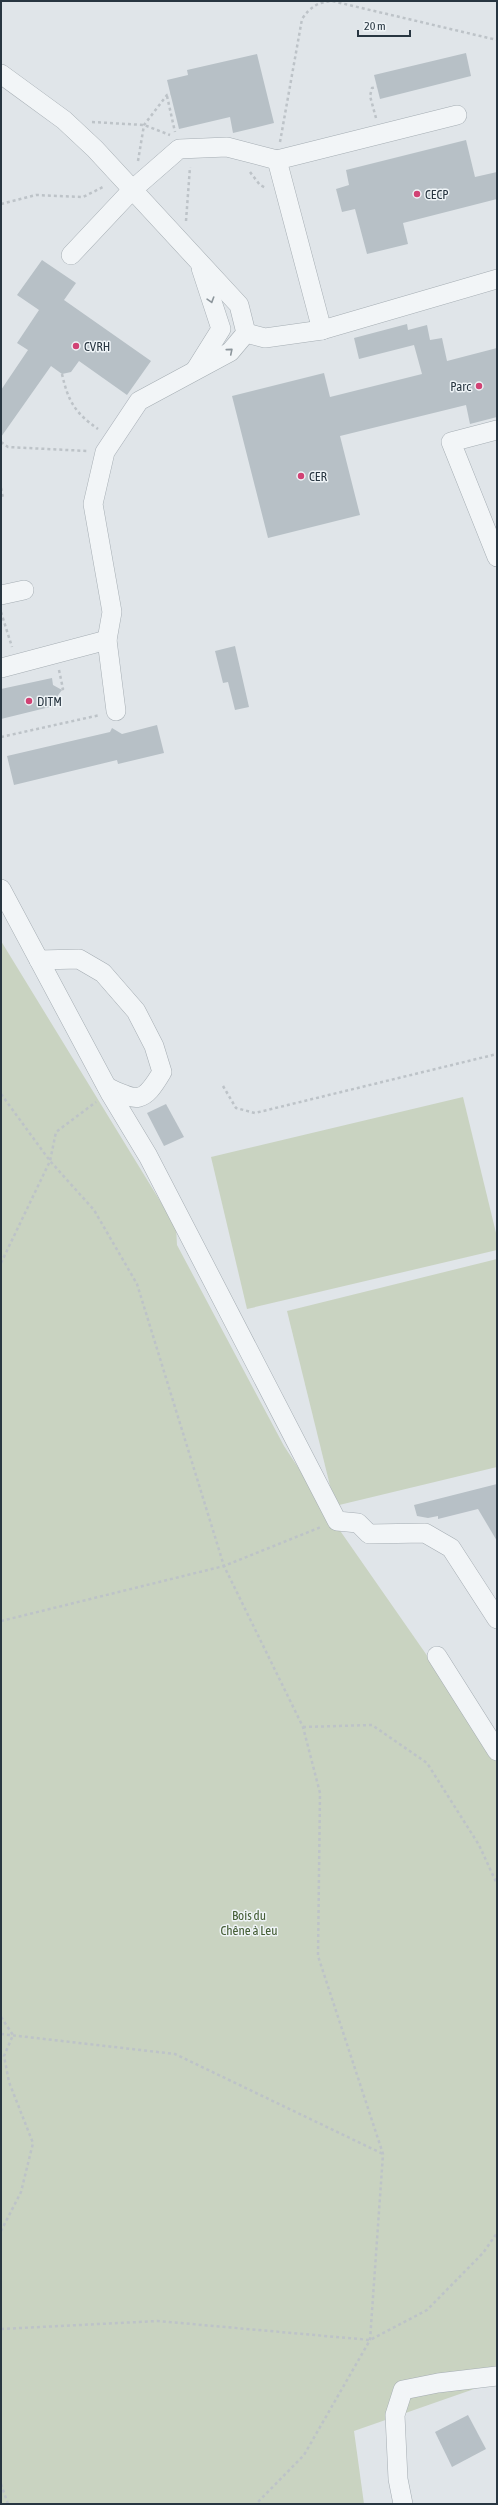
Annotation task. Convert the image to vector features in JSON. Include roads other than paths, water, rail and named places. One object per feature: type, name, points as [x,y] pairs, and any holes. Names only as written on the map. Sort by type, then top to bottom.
[{"type":"street","points":[[1,74],[64,120],[127,184],[239,305],[246,333]]},
{"type":"street","points":[[71,256],[127,184],[180,149],[184,142],[227,147],[277,160],[457,114]]},
{"type":"street","points":[[277,160],[322,330]]},
{"type":"street","points":[[196,369],[221,329],[200,262]]},
{"type":"street","points":[[246,333],[266,338],[322,330],[497,279]]},
{"type":"street","points":[[116,710],[107,640],[112,612],[93,504],[109,446],[139,400],[230,352],[246,333]]},
{"type":"street","points":[[497,430],[451,442],[497,557]]},
{"type":"street","points":[[1,595],[24,590]]},
{"type":"street","points":[[9,666],[107,640]]},
{"type":"street","points":[[1,889],[108,1090],[148,1156],[337,1521],[358,1523],[369,1534],[425,1533],[451,1548],[497,1619]]},
{"type":"street","points":[[39,960],[80,959],[103,973],[136,1011],[154,1046],[162,1072],[152,1088],[140,1097],[132,1099],[108,1090]]},
{"type":"street","points":[[437,1656],[497,1751]]},
{"type":"street","points":[[403,2504],[398,2479],[395,2415],[404,2390],[438,2382],[497,2376]]},
{"type":"place","name":"CECP","points":[[417,194]]},
{"type":"place","name":"CVRH","points":[[76,346]]},
{"type":"place","name":"Parc","points":[[479,386]]},
{"type":"place","name":"CER","points":[[301,476]]},
{"type":"place","name":"DITM","points":[[29,701]]},
{"type":"park label","name":"Bois du Chêne à Leu","points":[[249,1922]]}]
